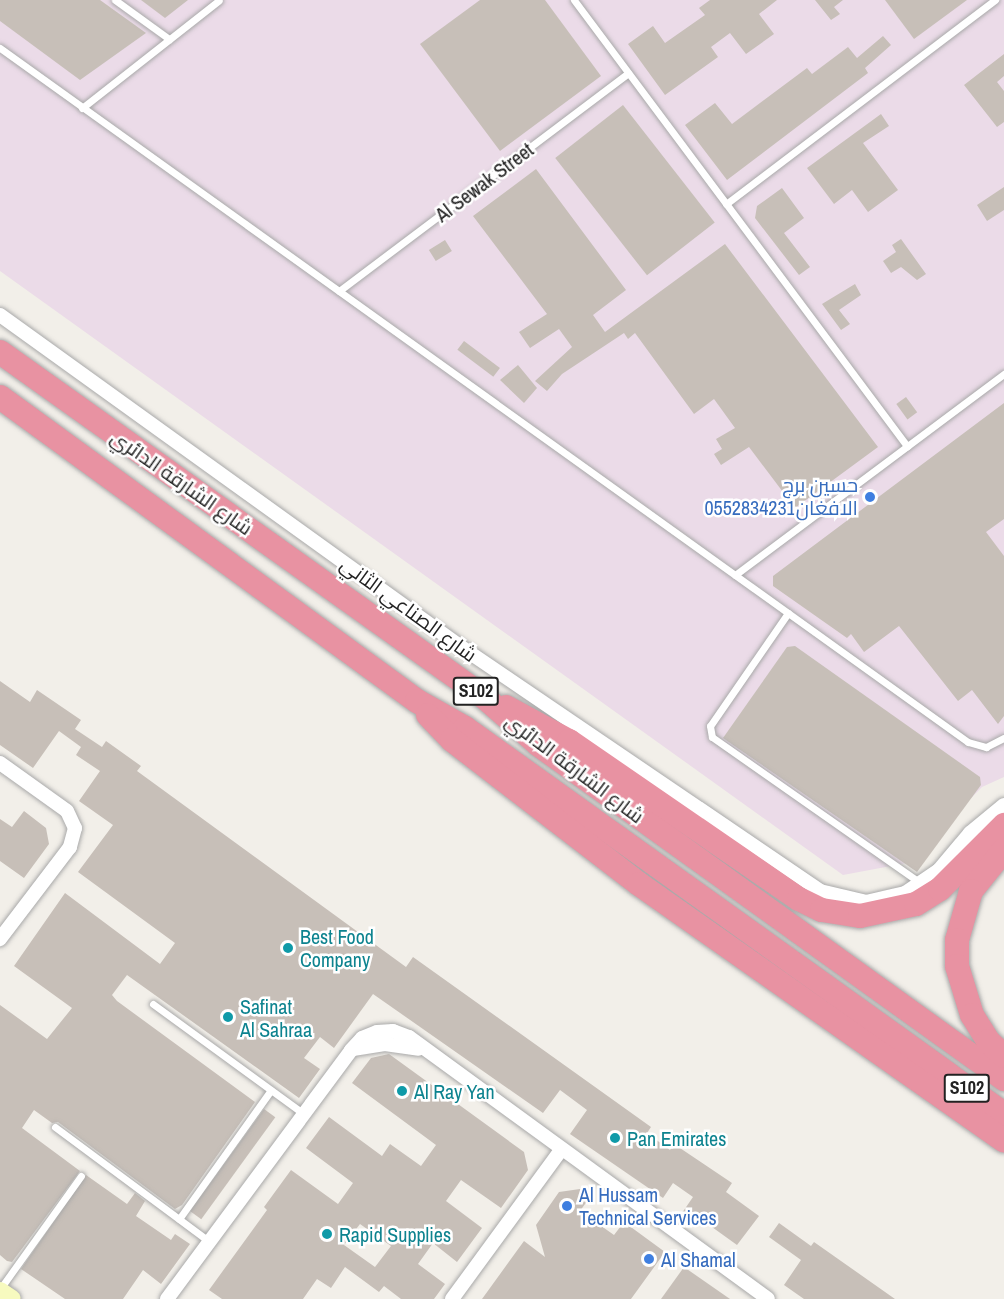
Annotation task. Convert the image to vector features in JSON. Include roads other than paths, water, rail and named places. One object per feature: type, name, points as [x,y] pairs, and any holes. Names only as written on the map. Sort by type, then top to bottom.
[{"type":"highway","name":"شارع الشارقة الدائري","points":[[0,352],[484,697],[539,745],[1004,1078]]},
{"type":"highway","name":"شارع الشارقة الدائري","points":[[0,398],[417,701],[465,728],[1004,1114]]},
{"type":"highway","points":[[484,697],[543,725],[800,899],[822,910],[860,916],[916,904],[940,889],[1004,825]]},
{"type":"highway","points":[[417,701],[452,740],[612,864],[1004,1141]]},
{"type":"highway","points":[[1004,850],[971,891],[962,915],[957,966],[972,1015],[988,1041],[1004,1056]]},
{"type":"main road","points":[[0,1290],[12,1299]]},
{"type":"street","name":"شارع الصناعي الثاني","points":[[0,315],[456,644],[800,880],[842,899],[866,902],[886,899],[922,884],[987,816],[1004,805]]},
{"type":"street","points":[[0,762],[59,805],[66,829],[64,854],[0,939]]},
{"type":"street","points":[[167,1299],[211,1243],[351,1050],[386,1044],[420,1049],[768,1299]]},
{"type":"street","points":[[452,1299],[561,1150]]},
{"type":"lane","points":[[115,0],[169,39]]},
{"type":"lane","points":[[82,108],[219,0]]},
{"type":"lane","points":[[574,0],[907,446]]},
{"type":"lane","points":[[726,204],[994,0]]},
{"type":"lane","points":[[0,48],[968,742],[986,747],[1004,738]]},
{"type":"lane","name":"Al Sewak Street","points":[[339,291],[628,73]]},
{"type":"lane","points":[[735,575],[1004,374]]},
{"type":"lane","points":[[788,613],[710,726],[712,737],[922,884]]},
{"type":"lane","points":[[153,1005],[304,1114]]},
{"type":"lane","points":[[179,1219],[271,1090]]},
{"type":"lane","points":[[55,1128],[211,1243]]},
{"type":"lane","points":[[0,1290],[81,1176]]},
{"type":"place","name":"حسين برج الافغان0552834231","points":[[870,497]]},
{"type":"place","name":"Best Food Company","points":[[288,948]]},
{"type":"place","name":"Safinat Al Sahraa","points":[[228,1017]]},
{"type":"place","name":"Al Ray Yan","points":[[402,1091]]},
{"type":"place","name":"Pan Emirates","points":[[615,1138]]},
{"type":"place","name":"Al Hussam Technical Services","points":[[567,1206]]},
{"type":"place","name":"Rapid Supplies","points":[[327,1234]]},
{"type":"place","name":"Al Shamal","points":[[649,1259]]}]
